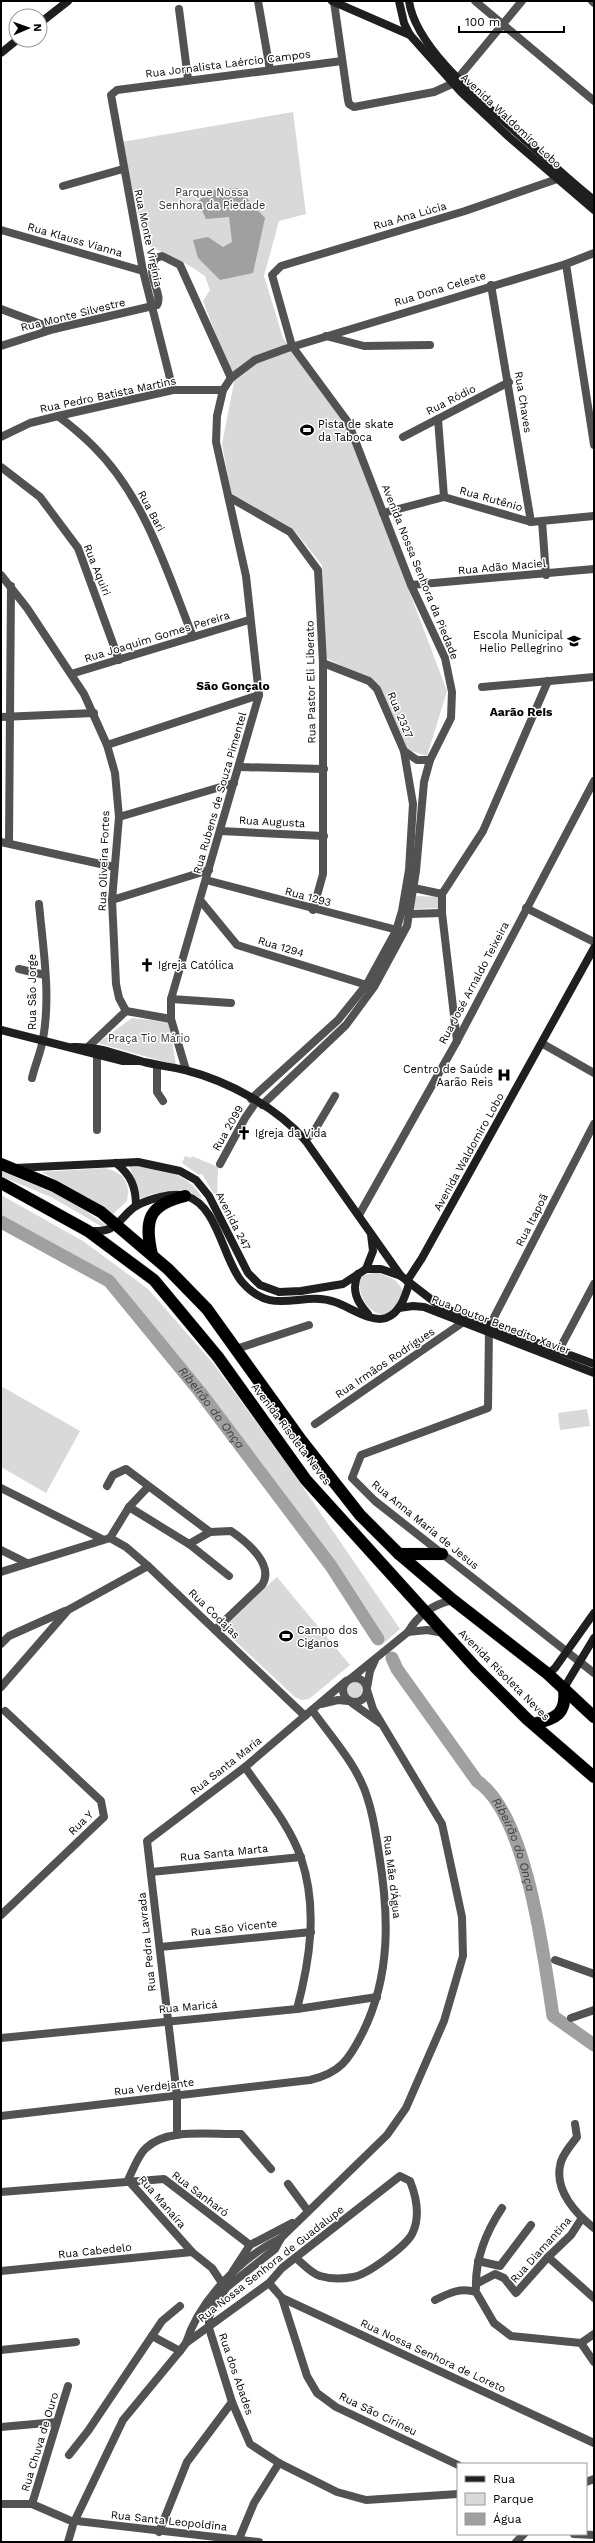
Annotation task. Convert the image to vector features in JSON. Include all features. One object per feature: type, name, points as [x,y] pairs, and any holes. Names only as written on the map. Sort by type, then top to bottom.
[{"type":"highway","name":"Avenida Risoleta Neves","points":[[5,1166],[54,1186],[101,1212],[152,1255],[207,1309],[301,1440],[360,1515],[399,1554],[453,1600],[548,1674],[594,1717]]},
{"type":"highway","name":"Avenida Risoleta Neves","points":[[1,1183],[88,1231],[154,1280],[218,1357],[306,1480],[445,1634],[533,1724],[594,1777]]},
{"type":"highway","points":[[152,1255],[147,1233],[152,1213],[162,1203],[185,1196]]},
{"type":"highway","points":[[399,1554],[442,1554]]},
{"type":"highway","points":[[533,1724],[547,1721],[560,1712],[565,1701],[564,1688]]},
{"type":"main road","points":[[48,17],[68,1]]},
{"type":"main road","name":"Avenida Waldomiro Lobo","points":[[399,1],[404,23],[410,35],[509,137],[594,210]]},
{"type":"main road","name":"Avenida Waldomiro Lobo","points":[[409,1],[411,13],[417,26],[456,81],[594,200]]},
{"type":"main road","points":[[333,2],[410,35]]},
{"type":"main road","points":[[387,25],[404,23],[417,26]]},
{"type":"main road","name":"Avenida Waldomiro Lobo","points":[[406,1280],[422,1258],[543,1044],[594,948]]},
{"type":"main road","name":"Rua Doutor Benedito Xavier","points":[[1,1030],[88,1050],[124,1054],[141,1061],[186,1070],[215,1080],[256,1102],[293,1126],[305,1140],[406,1280],[441,1307],[464,1320]]},
{"type":"main road","name":"Rua Doutor Benedito Xavier","points":[[88,1050],[97,1055],[123,1061],[141,1061]]},
{"type":"main road","name":"Avenida 247","points":[[5,1166],[138,1162],[158,1164],[180,1171],[196,1180],[209,1196],[248,1273],[260,1285],[279,1292],[301,1291],[343,1284],[358,1273]]},
{"type":"main road","points":[[116,1163],[127,1173],[134,1186],[136,1206]]},
{"type":"main road","name":"Avenida 247","points":[[88,1231],[101,1231],[116,1224],[136,1206],[167,1195],[185,1196],[199,1202],[208,1214],[242,1282],[257,1295],[267,1300],[281,1303],[333,1301],[371,1317]]},
{"type":"main road","points":[[366,1269],[373,1251],[369,1229]]},
{"type":"main road","points":[[366,1269],[381,1269],[406,1280],[399,1308],[388,1318],[377,1319],[371,1317],[356,1297],[354,1283],[358,1273],[366,1269]]},
{"type":"main road","name":"Rua Doutor Benedito Xavier","points":[[399,1308],[413,1306],[424,1308],[464,1320],[592,1371]]},
{"type":"main road","name":"Rua Doutor Benedito Xavier","points":[[489,1330],[594,1364]]},
{"type":"main road","points":[[548,1674],[555,1668],[594,1613]]},
{"type":"main road","points":[[564,1688],[594,1638]]},
{"type":"street","points":[[258,1],[270,70]]},
{"type":"street","points":[[475,1],[594,101]]},
{"type":"street","points":[[333,2],[348,100],[349,104],[354,107],[434,92],[456,81],[522,1]]},
{"type":"street","points":[[179,9],[188,79]]},
{"type":"street","name":"Rua Jornalista Laércio Campos","points":[[117,90],[188,79],[342,61]]},
{"type":"street","name":"Rua Monte Virgínia","points":[[117,90],[111,95],[142,271],[173,390]]},
{"type":"street","points":[[63,186],[123,169]]},
{"type":"street","name":"Rua Ana Lúcia","points":[[272,275],[280,266],[465,211],[567,176]]},
{"type":"street","name":"Rua Klauss Vianna","points":[[1,230],[142,271]]},
{"type":"street","name":"Rua Dona Celeste","points":[[289,347],[491,285],[566,264],[594,253]]},
{"type":"street","points":[[152,307],[159,302],[152,273],[156,258],[166,256],[176,261],[185,275],[230,378]]},
{"type":"street","points":[[566,264],[594,445]]},
{"type":"street","name":"Avenida Nossa Senhora da Piedade","points":[[272,275],[289,347],[348,422],[412,585],[445,658],[452,692],[452,718],[430,760],[421,804],[410,888],[402,911],[400,931]]},
{"type":"street","name":"Rua Chaves","points":[[491,285],[509,382],[531,522]]},
{"type":"street","name":"Rua Monte Silvestre","points":[[1,346],[54,329],[152,307]]},
{"type":"street","points":[[1,310],[54,329]]},
{"type":"street","points":[[326,336],[364,346],[430,345]]},
{"type":"street","name":"Rua Rubens de Souza Pimentel","points":[[186,1070],[171,1018],[172,1000],[259,696],[249,620],[246,576],[216,442],[217,416],[223,390],[230,378],[255,360],[289,347]]},
{"type":"street","name":"Rua Ródio","points":[[403,437],[509,382]]},
{"type":"street","name":"Rua Pedro Batista Martins","points":[[1,437],[30,423],[173,390],[223,390]]},
{"type":"street","name":"Rua Bari","points":[[58,416],[94,446],[134,501],[155,544],[193,638]]},
{"type":"street","points":[[438,419],[444,497]]},
{"type":"street","name":"Rua Aquiri","points":[[1,467],[40,497],[78,548],[119,660]]},
{"type":"street","name":"Rua Pastor Eli Liberato","points":[[229,497],[290,532],[318,570],[323,663],[324,836],[323,874],[313,910]]},
{"type":"street","name":"Rua Rutênio","points":[[383,513],[444,497],[531,522],[594,516]]},
{"type":"street","points":[[542,521],[546,575]]},
{"type":"street","name":"Rua Adão Maciel","points":[[412,585],[546,575],[594,569]]},
{"type":"street","name":"Rua Oliveira Fortes","points":[[1,575],[11,586],[71,674],[94,713],[115,772],[119,817],[112,900],[116,984],[119,998],[126,1011]]},
{"type":"street","points":[[11,586],[10,717],[5,842],[114,867]]},
{"type":"street","name":"Rua Joaquim Gomes Pereira","points":[[71,674],[249,620]]},
{"type":"street","name":"Rua 2327","points":[[323,663],[369,681],[377,689],[404,752],[409,760]]},
{"type":"street","points":[[482,687],[594,677]]},
{"type":"street","points":[[457,1041],[442,913],[442,894],[483,831],[548,681]]},
{"type":"street","points":[[106,745],[259,696]]},
{"type":"street","points":[[1,717],[94,713]]},
{"type":"street","points":[[409,760],[430,760]]},
{"type":"street","name":"Avenida Nossa Senhora da Piedade","points":[[256,1102],[346,1025],[370,986],[410,914],[413,804],[409,760]]},
{"type":"street","points":[[239,767],[324,769]]},
{"type":"street","name":"Rua José Arnaldo Teixeira","points":[[359,1215],[457,1041],[594,781]]},
{"type":"street","points":[[119,817],[234,783]]},
{"type":"street","name":"Rua Augusta","points":[[220,831],[324,836]]},
{"type":"street","points":[[112,900],[209,870]]},
{"type":"street","name":"Rua 1293","points":[[206,880],[313,910],[400,931]]},
{"type":"street","points":[[410,888],[442,894]]},
{"type":"street","name":"Rua 1294","points":[[200,900],[237,945],[370,986]]},
{"type":"street","name":"Rua São Jorge","points":[[32,1078],[43,1040],[45,975],[40,904]]},
{"type":"street","points":[[526,908],[594,942]]},
{"type":"street","points":[[410,914],[442,913]]},
{"type":"street","points":[[18,969],[45,975]]},
{"type":"street","name":"Avenida Nossa Senhora da Piedade","points":[[256,1102],[370,986]]},
{"type":"street","points":[[172,1000],[232,1003]]},
{"type":"street","points":[[88,1050],[126,1011],[171,1018]]},
{"type":"street","points":[[543,1044],[594,1072]]},
{"type":"street","points":[[97,1055],[97,1130]]},
{"type":"street","points":[[157,1065],[157,1092],[163,1101]]},
{"type":"street","points":[[305,1140],[313,1133],[335,1096]]},
{"type":"street","name":"Rua 2099","points":[[220,1164],[245,1118],[256,1102]]},
{"type":"street","name":"Rua Itapoã","points":[[489,1330],[594,1124]]},
{"type":"street","points":[[558,1352],[594,1284]]},
{"type":"street","name":"Rua Irmãos Rodrigues","points":[[315,1424],[464,1320]]},
{"type":"street","points":[[236,1349],[309,1325]]},
{"type":"street","name":"Rua Anna Maria de Jesus","points":[[489,1330],[488,1408],[361,1455],[352,1478],[375,1501],[594,1673]]},
{"type":"street","points":[[107,1486],[113,1475],[126,1469],[210,1532]]},
{"type":"street","points":[[1,1572],[106,1538],[129,1508],[148,1487]]},
{"type":"street","name":"Rua Codajas","points":[[1,1488],[126,1547],[148,1566],[305,1716]]},
{"type":"street","points":[[129,1508],[189,1544],[229,1576]]},
{"type":"street","points":[[189,1544],[210,1532],[231,1531],[261,1560],[266,1570],[267,1578],[262,1585],[215,1630]]},
{"type":"street","points":[[1,1550],[26,1563]]},
{"type":"street","points":[[1,1644],[9,1636],[68,1610],[148,1566]]},
{"type":"street","name":"Rua Santa Maria","points":[[147,1841],[245,1767],[314,1708],[405,1634],[425,1612],[438,1604],[453,1600]]},
{"type":"street","points":[[1,1687],[68,1610]]},
{"type":"street","points":[[405,1634],[427,1630],[445,1634]]},
{"type":"street","name":"Rua Santa Maria","points":[[367,1689],[370,1671],[379,1654]]},
{"type":"street","points":[[209,2328],[212,2307],[226,2286],[274,2249],[281,2238],[308,2211],[388,2135],[406,2108],[444,2022],[463,1956],[462,1917],[442,1824],[373,1709],[367,1689],[361,1680],[348,1680],[342,1692],[350,1702],[382,1725]]},
{"type":"street","points":[[350,1702],[364,1700],[367,1689]]},
{"type":"street","name":"Rua Santa Maria","points":[[314,1708],[338,1700],[350,1702]]},
{"type":"street","name":"Rua Mãe d'Água","points":[[310,2080],[329,2076],[350,2057],[372,2014],[385,1960],[387,1924],[385,1890],[368,1799],[354,1769],[314,1708]]},
{"type":"street","name":"Rua Y","points":[[1,1915],[104,1817],[101,1801],[5,1710]]},
{"type":"street","points":[[245,1767],[279,1817],[301,1857],[309,1894],[311,1932],[307,1970],[297,2009]]},
{"type":"street","name":"Rua Pedra Lavrada","points":[[147,1841],[177,2096],[177,2135]]},
{"type":"street","name":"Rua Santa Marta","points":[[151,1872],[301,1857]]},
{"type":"street","name":"Rua São Vicente","points":[[160,1947],[311,1932]]},
{"type":"street","points":[[555,1960],[594,1974]]},
{"type":"street","name":"Rua Maricá","points":[[1,2038],[167,2020],[297,2009],[377,1997]]},
{"type":"street","points":[[571,2018],[594,2010]]},
{"type":"street","name":"Rua Verdejante","points":[[1,2116],[310,2080]]},
{"type":"street","points":[[575,2124],[577,2136],[560,2166],[565,2196],[582,2218],[594,2228]]},
{"type":"street","name":"Rua Manaíra","points":[[222,2283],[212,2268],[192,2252],[128,2180],[145,2148],[163,2137],[177,2135],[241,2134],[271,2169]]},
{"type":"street","name":"Rua Nossa Senhora de Guadalupe","points":[[68,2542],[74,2521],[122,2420],[186,2343],[209,2328],[268,2282],[296,2258],[400,2176],[410,2181],[415,2193],[417,2216],[413,2233],[383,2261],[355,2277],[336,2278],[318,2276],[296,2258]]},
{"type":"street","name":"Rua Sanharó","points":[[1,2192],[128,2180],[164,2179],[250,2245]]},
{"type":"street","points":[[288,2184],[308,2211]]},
{"type":"street","points":[[502,2208],[489,2227],[478,2261],[476,2284],[476,2292],[494,2323],[511,2336],[581,2343],[594,2334]]},
{"type":"street","points":[[232,2274],[250,2245],[302,2218]]},
{"type":"street","name":"Rua Diamantina","points":[[476,2284],[495,2274],[504,2278],[516,2293],[548,2257],[571,2235],[582,2218]]},
{"type":"street","points":[[478,2261],[500,2266],[531,2225]]},
{"type":"street","points":[[186,2343],[191,2328],[222,2283],[270,2244],[281,2238]]},
{"type":"street","name":"Rua Cabedelo","points":[[1,2271],[192,2252]]},
{"type":"street","points":[[548,2257],[594,2298]]},
{"type":"street","name":"Rua Nossa Senhora de Loreto","points":[[268,2282],[282,2298],[594,2443]]},
{"type":"street","points":[[435,2300],[455,2291],[476,2292]]},
{"type":"street","name":"Rua São Cirineu","points":[[282,2298],[307,2376],[317,2393],[336,2408],[457,2465]]},
{"type":"street","points":[[69,2455],[88,2431],[162,2321],[180,2306]]},
{"type":"street","name":"Rua dos Abades","points":[[209,2328],[232,2402],[250,2444],[279,2463],[337,2492],[366,2500],[457,2494]]},
{"type":"street","points":[[152,2336],[180,2351]]},
{"type":"street","points":[[1,2350],[76,2342]]},
{"type":"street","points":[[581,2343],[594,2362]]},
{"type":"street","name":"Rua Chuva de Ouro","points":[[32,2504],[68,2386]]},
{"type":"street","points":[[159,2532],[187,2462],[232,2402]]},
{"type":"street","points":[[1,2427],[57,2422]]},
{"type":"street","points":[[239,2539],[254,2503],[279,2463]]},
{"type":"street","points":[[1,2504],[32,2504]]},
{"type":"street","name":"Rua Santa Leopoldina","points":[[32,2504],[74,2521],[159,2532],[259,2542]]},
{"type":"green space","name":"Parque Nossa Senhora da Piedade","points":[[293,112],[306,214],[279,221],[264,276],[283,338],[346,424],[447,691],[427,756],[408,750],[378,684],[326,658],[322,565],[294,530],[231,493],[222,444],[234,382],[203,301],[210,290],[205,276],[190,266],[144,243],[122,142]]},
{"type":"green space","points":[[416,896],[445,897],[443,908],[413,909]]},
{"type":"green space","name":"Praça Tio Mário","points":[[132,1018],[169,1022],[176,1065],[98,1043]]},
{"type":"green space","points":[[185,1156],[191,1158],[192,1156],[218,1167],[217,1199],[202,1174],[199,1175],[182,1163]]},
{"type":"green space","points":[[129,1166],[151,1168],[171,1172],[180,1176],[196,1189],[203,1199],[181,1190],[152,1194],[141,1199]]},
{"type":"green space","points":[[1,1167],[77,1205],[107,1226],[104,1228],[53,1198],[1,1176]]},
{"type":"green space","points":[[104,1168],[116,1172],[124,1178],[128,1188],[127,1201],[113,1214],[42,1172]]},
{"type":"green space","points":[[1,1195],[83,1241],[148,1289],[213,1363],[287,1464],[400,1629],[384,1643],[347,1587],[271,1482],[198,1385],[135,1307],[119,1283],[1,1219]]},
{"type":"green space","points":[[377,1272],[395,1280],[403,1290],[396,1305],[391,1311],[384,1315],[377,1313],[367,1306],[360,1289],[361,1276]]},
{"type":"green space","points":[[1,1386],[80,1431],[46,1493],[1,1467]]},
{"type":"green space","points":[[587,1409],[590,1426],[560,1430],[558,1413]]},
{"type":"green space","name":"Campo dos Ciganos","points":[[277,1577],[350,1665],[309,1699],[302,1700],[295,1697],[220,1627]]},
{"type":"green space","points":[[355,1680],[362,1683],[365,1690],[362,1697],[355,1700],[348,1697],[345,1690],[348,1683]]},
{"type":"water","points":[[237,188],[265,218],[253,273],[220,280],[198,258],[193,240],[208,237],[223,247],[232,242],[229,217],[206,219],[198,202],[208,191]]},
{"type":"waterway","name":"Ribeirão do Onça","points":[[1,1222],[109,1281],[200,1392],[331,1566],[378,1639]]},
{"type":"waterway","name":"Ribeirão do Onça","points":[[392,1658],[397,1669],[477,1781],[494,1798],[509,1823],[521,1855],[530,1889],[538,1925],[553,2016],[594,2045]]},
{"type":"place","name":"Pista de skate da Taboca","points":[[307,430]]},
{"type":"place","name":"Escola Municipal Helio Pellegrino","points":[[574,641]]},
{"type":"place","name":"Igreja Católica","points":[[147,965]]},
{"type":"place","name":"Centro de Saúde Aarão Reis","points":[[504,1075]]},
{"type":"place","name":"Igreja da Vida","points":[[244,1133]]},
{"type":"place","name":"Campo dos Ciganos","points":[[286,1636]]},
{"type":"district","name":"São Gonçalo","points":[[233,686]]},
{"type":"district","name":"Aarão Reis","points":[[521,712]]}]
